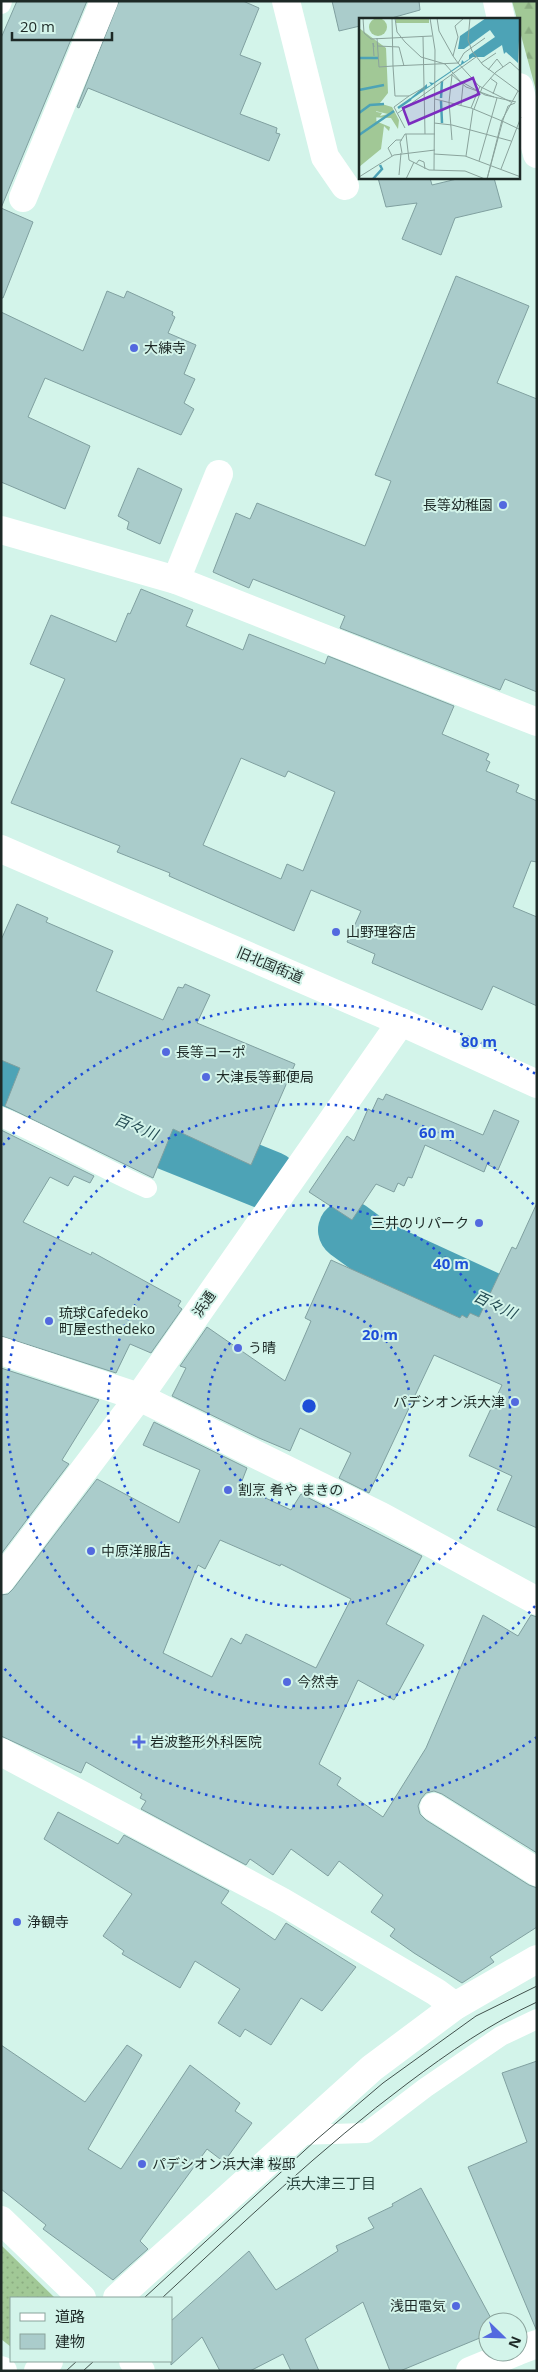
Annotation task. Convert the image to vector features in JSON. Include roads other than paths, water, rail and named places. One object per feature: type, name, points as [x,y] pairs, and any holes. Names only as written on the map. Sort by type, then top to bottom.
[{"type":"street","points":[[23,198],[104,1]]},
{"type":"street","points":[[286,1],[325,157],[344,186]]},
{"type":"street","points":[[497,1],[502,18]]},
{"type":"street","points":[[520,91],[537,154]]},
{"type":"street","points":[[176,580],[219,474]]},
{"type":"street","points":[[1,530],[176,580],[537,722]]},
{"type":"street","name":"旧北国街道","points":[[1,849],[401,1022],[537,1084]]},
{"type":"street","name":"浜通","points":[[1,1580],[139,1397],[401,1022]]},
{"type":"street","points":[[1,1351],[139,1397],[381,1516],[537,1601]]},
{"type":"street","points":[[1,1752],[281,1901],[436,1992],[455,2006]]},
{"type":"street","points":[[434,1807],[537,1872]]},
{"type":"street","points":[[118,2297],[372,2068],[455,2006],[537,1959]]},
{"type":"street","points":[[1,2220],[81,2297]]},
{"type":"street","points":[[38,2371],[47,2362]]},
{"type":"street","points":[[470,2371],[492,2362]]},
{"type":"lane","points":[[1,1116],[50,1138],[105,1169],[147,1188]]},
{"type":"lane","points":[[297,2134],[366,2133],[425,2088],[501,2036],[537,2019]]},
{"type":"waterway","name":"百々川","points":[[1,1073],[270,1181]]},
{"type":"waterway","name":"百々川","points":[[348,1230],[374,1249],[537,1324]]},
{"type":"tram line","points":[[145,2297],[316,2140],[383,2083],[476,2016],[537,1986]]},
{"type":"tram line","points":[[163,2297],[282,2187],[376,2108],[470,2039],[503,2019],[537,2002]]},
{"type":"tram line","points":[[66,2371],[76,2362]]},
{"type":"tram line","points":[[83,2371],[93,2362]]},
{"type":"place","name":"大練寺","points":[[134,348]]},
{"type":"place","name":"長等幼稚園","points":[[503,505]]},
{"type":"place","name":"山野理容店","points":[[336,932]]},
{"type":"place","name":"長等コーポ","points":[[166,1052]]},
{"type":"place","name":"大津長等郵便局","points":[[206,1077]]},
{"type":"place","name":"三井のリパーク","points":[[479,1223]]},
{"type":"place","name":"琉球Cafedeko 町屋esthedeko","points":[[49,1321]]},
{"type":"place","name":"う晴","points":[[238,1348]]},
{"type":"place","name":"パデシオン浜大津","points":[[515,1402]]},
{"type":"place","name":"割烹 肴や まきの","points":[[228,1490]]},
{"type":"place","name":"中原洋服店","points":[[91,1551]]},
{"type":"place","name":"今然寺","points":[[287,1682]]},
{"type":"place","name":"岩波整形外科医院","points":[[139,1742]]},
{"type":"place","name":"浄観寺","points":[[17,1922]]},
{"type":"place","name":"パデシオン浜大津 桜邸","points":[[142,2164]]},
{"type":"place","name":"浅田電気","points":[[456,2306]]},
{"type":"district","name":"浜大津三丁目","points":[[331,2184]]}]
